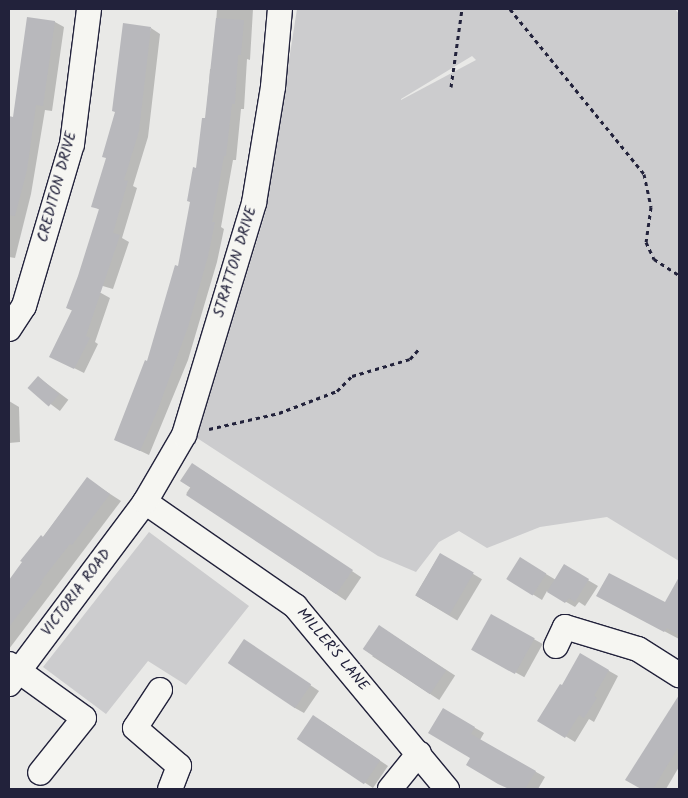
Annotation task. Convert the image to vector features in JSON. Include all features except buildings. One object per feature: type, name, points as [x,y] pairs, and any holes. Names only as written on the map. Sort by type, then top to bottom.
[{"type":"street","name":"CREDITON DRIVE","points":[[9,329],[24,306],[72,144],[90,9]]},
{"type":"street","name":"STRATTON DRIVE","points":[[145,502],[184,435],[254,203],[273,87],[280,9]]},
{"type":"street","name":"VICTORIA ROAD","points":[[12,673],[145,502]]},
{"type":"street","name":"MILLER'S LANE","points":[[145,502],[295,606],[447,789]]},
{"type":"street","points":[[556,646],[565,627],[638,649],[679,675]]},
{"type":"street","points":[[12,673],[84,718],[40,773]]},
{"type":"street","points":[[160,690],[135,728],[180,766],[170,789]]},
{"type":"street","points":[[390,789],[419,753]]},
{"type":"path","points":[[451,87],[462,9]]},
{"type":"path","points":[[510,9],[644,174],[651,207],[646,242],[654,259],[679,274]]},
{"type":"path","points":[[184,435],[279,413],[337,391],[352,376],[410,359],[419,349]]},
{"type":"shaded area","points":[[297,9],[675,9],[679,14],[679,561],[607,517],[540,527],[487,548],[459,531],[439,542],[416,572],[378,556],[197,438],[265,214]],"holes":[[[472,56],[476,60],[401,100]]]},
{"type":"shaded area","points":[[149,532],[249,606],[186,685],[148,661],[106,714],[43,667]]}]
